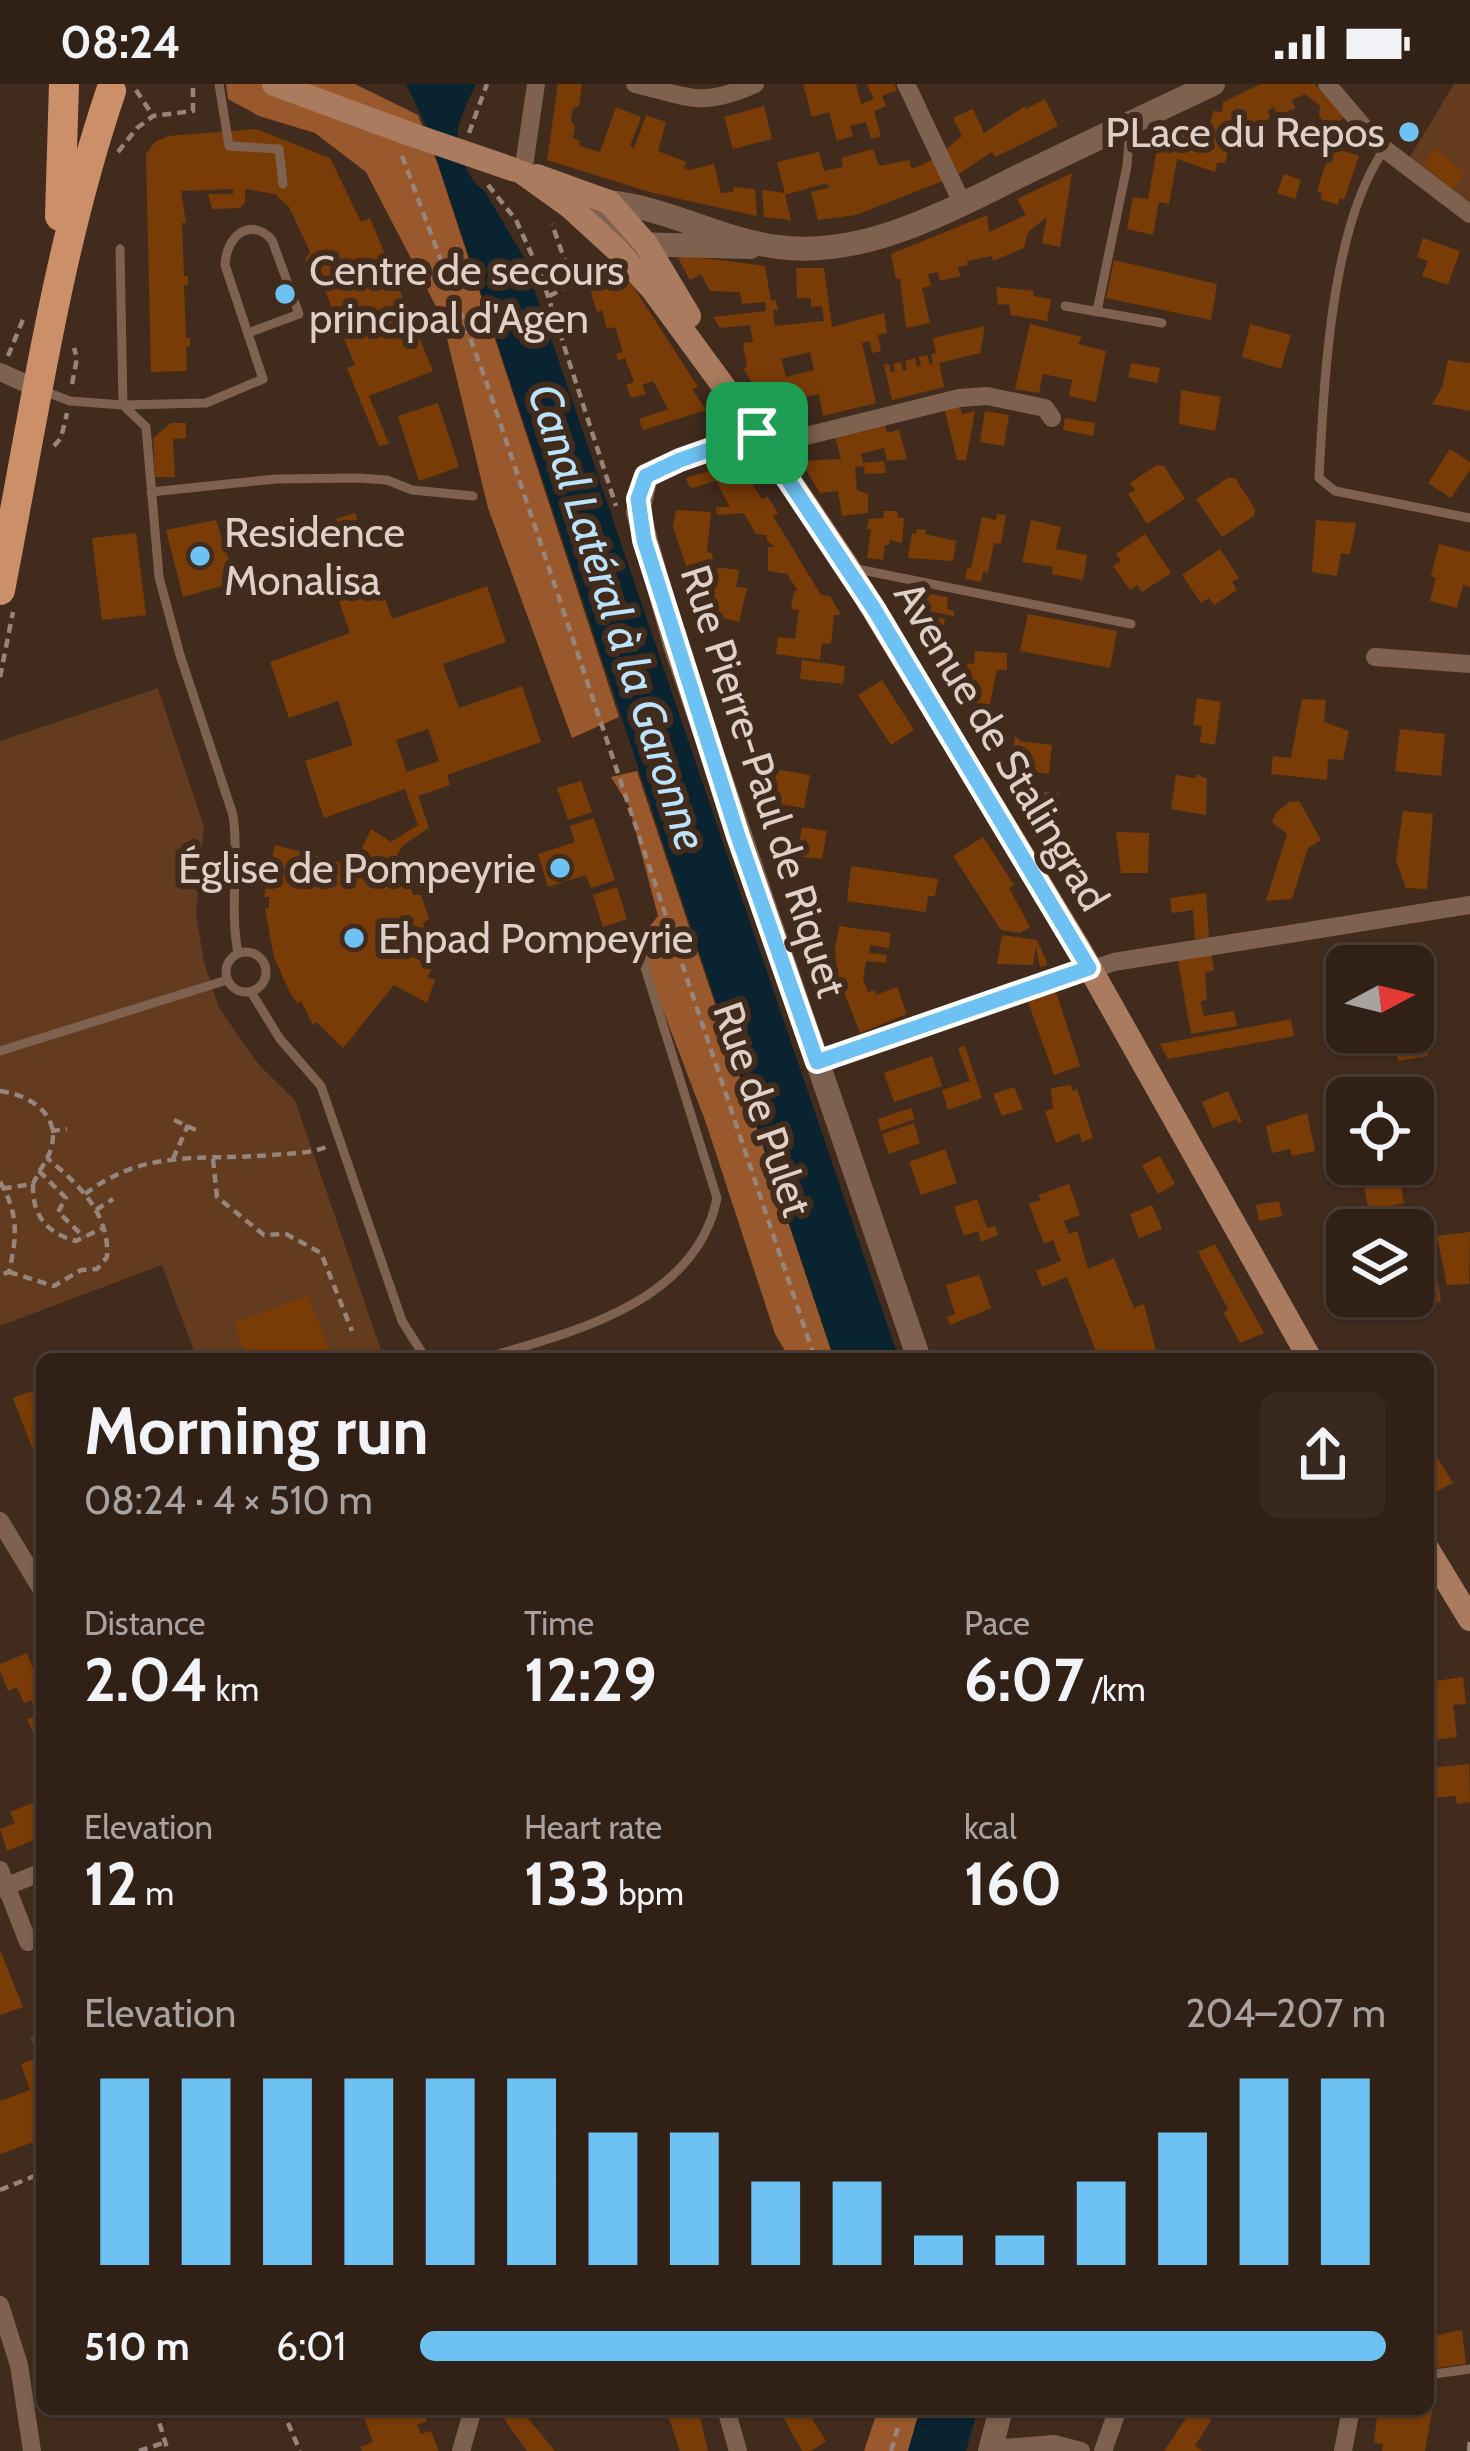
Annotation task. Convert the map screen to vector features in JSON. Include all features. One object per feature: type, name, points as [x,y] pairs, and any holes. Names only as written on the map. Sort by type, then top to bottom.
[{"type":"main road","points":[[56,289],[67,84],[95,92],[123,86]]},
{"type":"main road","name":"Avenue de Stalingrad","points":[[274,84],[609,202],[646,244],[761,439]]},
{"type":"main road","points":[[0,590],[56,289],[92,144],[123,86]]},
{"type":"main road","name":"Avenue de Stalingrad","points":[[519,172],[558,209],[615,248],[653,290],[847,566],[1089,968],[1307,1353]]},
{"type":"main road","points":[[1434,1560],[1470,1619]]},
{"type":"street","points":[[519,172],[536,84]]},
{"type":"street","points":[[635,84],[706,101],[755,84]]},
{"type":"street","points":[[906,84],[962,203]]},
{"type":"street","points":[[558,209],[600,213],[631,244],[822,248],[872,240],[962,203],[1213,84]]},
{"type":"street","points":[[1327,84],[1384,149],[1470,214]]},
{"type":"street","points":[[609,202],[644,206],[777,247]]},
{"type":"street","points":[[2,372],[37,388]]},
{"type":"street","points":[[761,439],[974,397],[1045,408],[1052,418]]},
{"type":"street","name":"Rue Pierre-Paul de Riquet","points":[[761,439],[680,460],[646,476],[638,512],[675,645],[917,1353]]},
{"type":"street","points":[[1375,657],[1470,664]]},
{"type":"street","points":[[817,1062],[1089,968],[1470,905]]},
{"type":"street","points":[[0,1521],[36,1580]]},
{"type":"street","points":[[28,1942],[2,1882],[36,1874]]},
{"type":"street","points":[[0,2305],[19,2365],[32,2451]]},
{"type":"street","points":[[461,2451],[471,2415]]},
{"type":"street","points":[[728,2415],[738,2451]]},
{"type":"street","points":[[999,2415],[990,2450],[1054,2444],[1081,2451]]},
{"type":"street","points":[[1102,2451],[1116,2415]]},
{"type":"street","points":[[1343,2451],[1350,2415]]},
{"type":"lane","points":[[219,84],[229,146],[279,149],[283,184]]},
{"type":"lane","points":[[1097,310],[1127,166],[1130,123]]},
{"type":"lane","points":[[1384,149],[1366,181],[1340,267],[1318,478],[1336,491],[1470,518]]},
{"type":"lane","points":[[37,388],[70,401],[206,403],[263,379],[225,265],[232,237],[255,229],[272,240],[299,314],[248,332]]},
{"type":"lane","points":[[120,249],[123,405],[146,427],[159,577],[233,815],[237,841],[232,910],[238,953],[226,967],[227,980],[240,992],[251,992],[263,983],[266,969],[259,956],[238,953]]},
{"type":"lane","points":[[1065,306],[1162,323]]},
{"type":"lane","points":[[151,492],[276,479],[358,478],[473,496]]},
{"type":"lane","points":[[847,566],[1131,624]]},
{"type":"lane","points":[[500,1353],[587,1326],[662,1287],[687,1261],[712,1223],[717,1198],[637,942]]},
{"type":"lane","points":[[0,1051],[227,980]]},
{"type":"lane","points":[[251,992],[280,1039],[321,1086],[402,1321],[422,1353]]},
{"type":"lane","points":[[1434,2374],[1470,2369]]},
{"type":"path","points":[[92,144],[120,153],[137,128],[153,116],[193,112],[193,84]]},
{"type":"path","points":[[468,136],[488,84]]},
{"type":"path","points":[[123,86],[153,116]]},
{"type":"path","name":"Rue de Pulet","points":[[403,131],[399,144],[410,181],[485,378],[813,1353]]},
{"type":"path","points":[[479,180],[490,186],[516,220],[549,296],[620,520]]},
{"type":"path","points":[[549,296],[573,284],[558,209]]},
{"type":"path","points":[[2,372],[26,314]]},
{"type":"path","points":[[0,1091],[34,1101],[47,1116],[52,1145],[34,1184],[35,1207],[48,1229],[76,1241],[103,1228]]},
{"type":"path","points":[[174,1120],[200,1132]]},
{"type":"path","points":[[173,1160],[188,1125]]},
{"type":"path","points":[[51,1131],[67,1129]]},
{"type":"path","points":[[85,1194],[137,1164],[322,1150],[338,1140]]},
{"type":"path","points":[[0,1275],[9,1272],[54,1286],[81,1270],[97,1269],[107,1257],[96,1210],[68,1172],[47,1158]]},
{"type":"path","points":[[213,1159],[217,1198],[264,1235],[286,1234],[321,1253],[352,1330]]},
{"type":"path","points":[[39,1171],[66,1198],[58,1212],[83,1237]]},
{"type":"path","points":[[1,1186],[34,1184]]},
{"type":"path","points":[[1,1186],[13,1204],[16,1229],[9,1272]]},
{"type":"path","points":[[96,1210],[112,1199]]},
{"type":"path","points":[[0,2190],[36,2176]]},
{"type":"path","points":[[157,2415],[168,2451]]},
{"type":"path","points":[[285,2415],[300,2451]]},
{"type":"path","points":[[891,2451],[899,2424]]},
{"type":"path","points":[[1469,2451],[1470,2440]]},
{"type":"path","points":[[139,2451],[166,2443]]},
{"type":"shaded area","points":[[226,84],[355,84],[418,115],[619,717],[572,738],[488,508],[442,318],[366,172],[315,133],[259,116],[228,99]]},
{"type":"shaded area","points":[[1454,84],[1470,84],[1470,203],[1408,160]]},
{"type":"shaded area","points":[[158,688],[204,827],[196,915],[219,1008],[259,1065],[295,1100],[382,1353],[195,1353],[162,1265],[0,1326],[0,741]]},
{"type":"shaded area","points":[[637,771],[832,1353],[786,1353],[775,1334],[706,1123],[637,942],[658,916],[629,806],[611,777]]},
{"type":"shaded area","points":[[876,2415],[918,2415],[908,2451],[864,2451]]},
{"type":"water","name":"Canal Latéral à la Garonne","points":[[406,84],[476,84],[459,124],[461,155],[523,256],[897,1353],[832,1353],[425,124]]},
{"type":"water","points":[[918,2415],[976,2415],[966,2451],[908,2451]]},
{"type":"building","points":[[558,84],[582,84],[571,121],[579,146],[600,152],[616,107],[641,117],[630,146],[634,148],[646,115],[666,122],[658,151],[686,162],[684,168],[689,170],[714,164],[721,193],[733,192],[733,187],[755,189],[757,216],[653,193],[547,160]]},
{"type":"building","points":[[803,84],[856,84],[861,104],[874,99],[867,84],[894,84],[897,90],[882,96],[886,106],[874,111],[881,136],[871,139],[866,122],[850,126],[853,136],[837,141],[829,112],[812,117]]},
{"type":"building","points":[[1261,84],[1315,84],[1344,117],[1334,126],[1328,120],[1325,123],[1319,116],[1320,106],[1305,94],[1292,100],[1295,108],[1278,116],[1274,107],[1268,110],[1270,118],[1231,139],[1225,163],[1217,163],[1215,172],[1177,159],[1169,204],[1159,202],[1153,235],[1127,229],[1133,197],[1148,199],[1160,132],[1184,121],[1183,130],[1193,133],[1194,126],[1209,135],[1213,111],[1222,112],[1223,102]]},
{"type":"building","points":[[1045,99],[1058,126],[995,157],[992,152],[957,175],[945,150],[962,136],[953,118],[973,109],[984,133],[1025,106]]},
{"type":"building","points":[[764,106],[772,139],[733,149],[724,117]]},
{"type":"building","points":[[256,129],[330,158],[361,222],[370,218],[433,371],[369,396],[389,444],[379,446],[347,368],[355,365],[315,266],[305,260],[310,252],[289,207],[275,194],[245,189],[240,208],[212,209],[208,194],[233,194],[233,189],[181,191],[186,223],[182,223],[184,276],[188,276],[188,285],[184,285],[186,338],[190,338],[187,371],[151,372],[146,154],[168,136]]},
{"type":"building","points":[[1331,147],[1359,156],[1338,205],[1320,199],[1322,193],[1317,191]]},
{"type":"building","points":[[1436,148],[1465,174],[1452,189],[1423,164]]},
{"type":"building","points":[[873,149],[879,166],[909,160],[912,169],[934,159],[943,181],[856,215],[818,220],[811,192],[829,188],[827,183],[785,195],[791,220],[764,217],[762,190],[785,193],[777,162],[819,152],[824,171],[843,167],[841,158]]},
{"type":"building","points":[[1072,173],[1060,247],[1042,243],[1047,217],[1028,232],[1024,248],[993,261],[992,256],[967,261],[968,265],[958,267],[960,276],[940,281],[938,272],[928,274],[931,286],[922,288],[930,323],[906,328],[900,278],[896,279],[891,254],[987,215],[989,232],[1026,215],[1017,199]]},
{"type":"building","points":[[1284,174],[1301,180],[1295,199],[1277,193]]},
{"type":"building","points":[[1423,238],[1460,251],[1448,285],[1422,276],[1428,261],[1417,257]]},
{"type":"building","points":[[678,258],[765,266],[771,301],[776,300],[778,310],[773,310],[775,326],[824,321],[822,306],[811,307],[811,298],[797,298],[796,268],[824,268],[832,327],[884,313],[887,333],[878,335],[881,351],[872,353],[870,341],[862,343],[876,403],[823,416],[819,394],[765,405],[743,368],[747,367],[743,343],[753,342],[750,325],[720,328],[713,317],[766,311],[765,302],[742,304],[740,292],[710,291],[701,274],[690,280]],"holes":[[[810,352],[814,370],[786,377],[781,359]]]},
{"type":"building","points":[[1114,260],[1217,284],[1211,320],[1106,298]]},
{"type":"building","points":[[622,269],[698,387],[692,389],[706,410],[643,430],[639,419],[668,409],[653,381],[642,385],[646,394],[631,398],[626,385],[634,382],[625,358],[618,361],[616,354],[623,352],[615,327],[607,329],[587,280]]},
{"type":"building","points":[[996,287],[1034,291],[1033,296],[1051,299],[1047,321],[1011,315],[1009,304],[998,305]]},
{"type":"building","points":[[1030,324],[1082,337],[1078,344],[1106,351],[1096,402],[1069,396],[1072,380],[1043,374],[1039,393],[1015,389]]},
{"type":"building","points":[[1250,324],[1291,335],[1281,369],[1242,357]]},
{"type":"building","points":[[985,326],[980,353],[939,363],[944,387],[892,400],[884,365],[889,364],[891,373],[895,372],[893,364],[901,362],[907,370],[905,361],[915,358],[917,367],[921,366],[919,357],[927,355],[933,364],[933,338]]},
{"type":"building","points":[[1448,360],[1470,363],[1470,411],[1432,404],[1442,388]]},
{"type":"building","points":[[1131,363],[1160,368],[1157,383],[1128,377]]},
{"type":"building","points":[[1181,390],[1221,397],[1215,431],[1179,424]]},
{"type":"building","points":[[438,403],[459,467],[419,481],[398,416]]},
{"type":"building","points":[[959,403],[962,414],[975,411],[966,460],[957,460],[944,407]]},
{"type":"building","points":[[985,411],[1009,415],[1004,446],[980,442]]},
{"type":"building","points":[[1065,418],[1095,423],[1093,436],[1063,430]]},
{"type":"building","points":[[884,421],[887,433],[899,430],[907,459],[887,461],[884,448],[861,454],[863,463],[884,461],[886,473],[865,474],[864,466],[855,467],[857,490],[868,494],[868,513],[842,516],[838,491],[820,493],[800,461],[841,459],[834,432]]},
{"type":"building","points":[[171,423],[186,423],[186,438],[173,439],[175,477],[155,477],[153,438]]},
{"type":"building","points":[[1450,449],[1470,462],[1470,470],[1451,498],[1428,483]]},
{"type":"building","points":[[738,462],[762,499],[767,496],[778,513],[773,516],[821,595],[830,596],[841,615],[834,615],[831,644],[822,643],[820,660],[776,654],[778,637],[795,639],[799,610],[791,609],[794,591],[798,591],[787,574],[768,571],[768,547],[775,547],[767,535],[756,534],[744,513],[717,515],[716,507],[730,507],[716,481],[692,488],[688,484],[686,478]]},
{"type":"building","points":[[1157,465],[1164,466],[1185,499],[1147,524],[1128,494],[1135,490],[1130,483]]},
{"type":"building","points":[[1235,478],[1255,509],[1254,516],[1222,537],[1196,499]]},
{"type":"building","points":[[676,510],[711,512],[707,552],[712,553],[714,567],[739,570],[736,587],[747,588],[739,622],[700,608],[673,527]]},
{"type":"building","points":[[883,511],[897,511],[898,518],[904,518],[902,543],[890,540],[883,560],[867,558],[869,519],[884,518]]},
{"type":"building","points":[[355,513],[365,543],[347,549],[336,519]]},
{"type":"building","points":[[997,514],[1006,515],[1001,544],[994,543],[988,573],[983,572],[981,582],[965,579],[982,517],[996,520]]},
{"type":"building","name":"Residence Monalisa","points":[[216,520],[236,582],[183,597],[166,530]]},
{"type":"building","points":[[1031,520],[1061,527],[1056,549],[1087,555],[1083,580],[1052,574],[1053,567],[1022,562]]},
{"type":"building","points":[[1316,520],[1356,523],[1350,554],[1341,553],[1337,576],[1312,572]]},
{"type":"building","points":[[917,529],[956,541],[953,561],[908,558]]},
{"type":"building","points":[[136,533],[146,615],[102,620],[92,538]]},
{"type":"building","points":[[1145,534],[1171,573],[1142,592],[1137,585],[1130,590],[1113,566],[1121,561],[1116,554]]},
{"type":"building","points":[[1439,544],[1470,552],[1470,587],[1463,585],[1457,608],[1430,601]]},
{"type":"building","points":[[1220,549],[1239,578],[1232,582],[1237,590],[1214,605],[1209,598],[1201,603],[1182,575]]},
{"type":"building","points":[[487,586],[506,642],[443,664],[459,708],[522,686],[541,742],[447,775],[450,785],[418,796],[429,828],[403,845],[387,874],[408,880],[413,895],[421,895],[429,919],[423,923],[429,941],[416,958],[432,968],[428,977],[435,980],[427,1003],[394,985],[343,1048],[316,1022],[313,1025],[301,1001],[297,1003],[289,991],[274,957],[265,909],[269,897],[264,897],[275,845],[353,866],[371,829],[391,842],[418,825],[405,789],[324,818],[305,761],[353,745],[338,701],[289,718],[270,662],[350,633],[339,601],[381,587],[392,619]],"holes":[[[428,729],[439,761],[407,772],[396,740]]]},
{"type":"building","points":[[918,592],[948,597],[947,609],[954,616],[914,608]]},
{"type":"building","points":[[919,613],[945,619],[941,640],[915,636]]},
{"type":"building","points":[[1028,614],[1117,631],[1110,668],[1020,651]]},
{"type":"building","points":[[975,651],[1007,653],[1007,670],[997,670],[990,704],[969,703],[967,663],[974,664]]},
{"type":"building","points":[[802,660],[845,666],[843,684],[800,679]]},
{"type":"building","points":[[882,680],[914,730],[891,745],[858,695]]},
{"type":"building","points":[[1197,698],[1221,702],[1215,745],[1200,742],[1202,726],[1193,725]]},
{"type":"building","points":[[1302,699],[1326,700],[1324,722],[1349,731],[1343,760],[1328,759],[1327,780],[1271,774],[1273,756],[1291,758]]},
{"type":"building","points":[[1400,729],[1445,734],[1441,776],[1395,771]]},
{"type":"building","points":[[1015,736],[1052,745],[1049,774],[1019,770],[1020,760],[1013,754]]},
{"type":"building","points":[[776,773],[810,775],[804,808],[772,803]]},
{"type":"building","points":[[1196,774],[1207,779],[1206,815],[1171,809],[1176,775],[1196,778]]},
{"type":"building","points":[[581,781],[592,812],[568,820],[557,788]]},
{"type":"building","points":[[1028,790],[1059,793],[1058,807],[1027,805]]},
{"type":"building","points":[[1299,801],[1321,840],[1308,848],[1292,899],[1266,901],[1287,834],[1272,822],[1289,802]]},
{"type":"building","points":[[1403,811],[1433,814],[1427,889],[1406,888],[1396,860]]},
{"type":"building","points":[[594,818],[615,880],[591,888],[586,875],[548,887],[538,854],[575,842],[570,826]]},
{"type":"building","points":[[802,827],[827,831],[822,859],[797,856]]},
{"type":"building","points":[[1116,832],[1149,833],[1148,873],[1121,873]]},
{"type":"building","points":[[983,837],[1014,885],[1009,888],[1030,927],[1020,933],[1001,930],[953,856]]},
{"type":"building","points":[[851,866],[938,879],[935,896],[928,896],[926,912],[847,901]]},
{"type":"building","points":[[617,887],[627,919],[603,927],[593,895]]},
{"type":"building","points":[[1206,893],[1209,938],[1195,939],[1193,910],[1172,913],[1170,898]]},
{"type":"building","points":[[839,926],[891,933],[889,948],[870,945],[869,953],[887,955],[886,963],[866,961],[863,979],[868,992],[875,990],[876,995],[897,987],[907,1014],[860,1033],[841,985],[835,987],[832,975],[837,976]]},
{"type":"building","points":[[1002,935],[1037,940],[1048,965],[1040,967],[1036,947],[1033,965],[997,964]]},
{"type":"building","points":[[1211,953],[1214,970],[1205,973],[1207,999],[1200,1002],[1204,1016],[1234,1011],[1237,1026],[1191,1034],[1178,961]]},
{"type":"building","points":[[1055,989],[1080,1066],[1054,1075],[1027,999]]},
{"type":"building","points":[[1291,1019],[1294,1036],[1168,1059],[1160,1044]]},
{"type":"building","points":[[965,1046],[982,1098],[948,1110],[942,1090],[970,1081],[958,1048]]},
{"type":"building","points":[[1396,1053],[1428,1053],[1428,1056],[1398,1061]]},
{"type":"building","points":[[932,1056],[942,1086],[894,1102],[884,1073]]},
{"type":"building","points":[[1071,1085],[1072,1091],[1077,1089],[1093,1138],[1082,1142],[1079,1133],[1056,1143],[1045,1111],[1053,1109],[1051,1088]]},
{"type":"building","points":[[1014,1087],[1023,1109],[1002,1116],[993,1094]]},
{"type":"building","points":[[1228,1091],[1242,1122],[1237,1119],[1213,1128],[1202,1102]]},
{"type":"building","points":[[911,1108],[915,1119],[881,1131],[878,1119]]},
{"type":"building","points":[[1307,1113],[1315,1151],[1292,1156],[1290,1149],[1272,1153],[1266,1126]]},
{"type":"building","points":[[914,1123],[920,1143],[889,1154],[882,1134]]},
{"type":"building","points":[[945,1149],[957,1183],[921,1195],[909,1162]]},
{"type":"building","points":[[1160,1156],[1175,1184],[1158,1194],[1142,1165]]},
{"type":"building","points":[[1069,1184],[1080,1215],[1064,1221],[1069,1234],[1077,1231],[1088,1269],[1114,1258],[1134,1308],[1144,1304],[1156,1353],[1097,1353],[1067,1277],[1042,1287],[1036,1271],[1061,1261],[1053,1240],[1044,1244],[1029,1204],[1041,1200],[1038,1195]]},
{"type":"building","points":[[1363,1185],[1401,1185],[1404,1203],[1369,1209]]},
{"type":"building","points":[[977,1199],[987,1228],[995,1226],[998,1235],[981,1242],[978,1231],[964,1236],[954,1207]]},
{"type":"building","points":[[1279,1201],[1282,1216],[1259,1221],[1256,1205]]},
{"type":"building","points":[[1152,1205],[1162,1229],[1139,1238],[1130,1214]]},
{"type":"building","points":[[1470,1232],[1469,1284],[1447,1285],[1437,1236]]},
{"type":"building","points":[[1215,1244],[1264,1333],[1240,1343],[1198,1252]]},
{"type":"building","points":[[979,1275],[991,1308],[950,1325],[947,1317],[955,1314],[946,1285]]},
{"type":"building","points":[[1438,1282],[1441,1302],[1434,1303],[1434,1283]]},
{"type":"building","points":[[308,1296],[330,1353],[246,1353],[233,1323]]},
{"type":"building","points":[[36,1389],[36,1458],[13,1398]]},
{"type":"building","points":[[1434,1452],[1453,1483],[1434,1493]]},
{"type":"building","points":[[27,1653],[36,1676],[36,1713],[31,1700],[24,1703],[17,1687],[8,1691],[0,1664]]},
{"type":"building","points":[[1463,1677],[1466,1704],[1453,1705],[1457,1737],[1434,1740],[1434,1681]]},
{"type":"building","points":[[36,1716],[36,1741],[27,1719]]},
{"type":"building","points":[[1469,1764],[1470,1802],[1457,1804],[1456,1796],[1434,1798],[1434,1767]]},
{"type":"building","points":[[35,1802],[36,1839],[7,1851],[0,1829],[15,1823],[10,1812]]},
{"type":"building","points":[[0,1950],[23,2007],[0,2015]]},
{"type":"building","points":[[36,2058],[36,2141],[0,2154],[0,2101],[30,2090],[21,2064]]},
{"type":"building","points":[[1462,2330],[1466,2364],[1434,2368],[1434,2336]]},
{"type":"building","points":[[363,2415],[424,2415],[427,2421],[417,2425],[421,2434],[431,2431],[439,2451],[362,2451],[360,2447],[373,2442]]},
{"type":"building","points":[[525,2415],[555,2451],[527,2451],[502,2416]]},
{"type":"building","points":[[668,2415],[699,2415],[708,2451],[680,2451]]},
{"type":"building","points":[[810,2415],[826,2441],[802,2451],[783,2417]]},
{"type":"building","points":[[1188,2415],[1211,2420],[1195,2446],[1203,2451],[1164,2451]]},
{"type":"building","points":[[1377,2415],[1431,2415],[1425,2451],[1382,2451],[1383,2444],[1374,2443]]},
{"type":"place","name":"PLace du Repos","points":[[1409,132]]},
{"type":"place","name":"Centre de secours principal d'Agen","points":[[285,294]]},
{"type":"place","name":"Residence Monalisa","points":[[200,556]]},
{"type":"place","name":"Église de Pompeyrie","points":[[560,868]]},
{"type":"place","name":"Ehpad Pompeyrie","points":[[354,938]]},
{"type":"route","points":[[757,433],[874,609],[1089,968],[817,1062],[675,645],[638,512],[640,485],[646,476],[757,433]]}]
